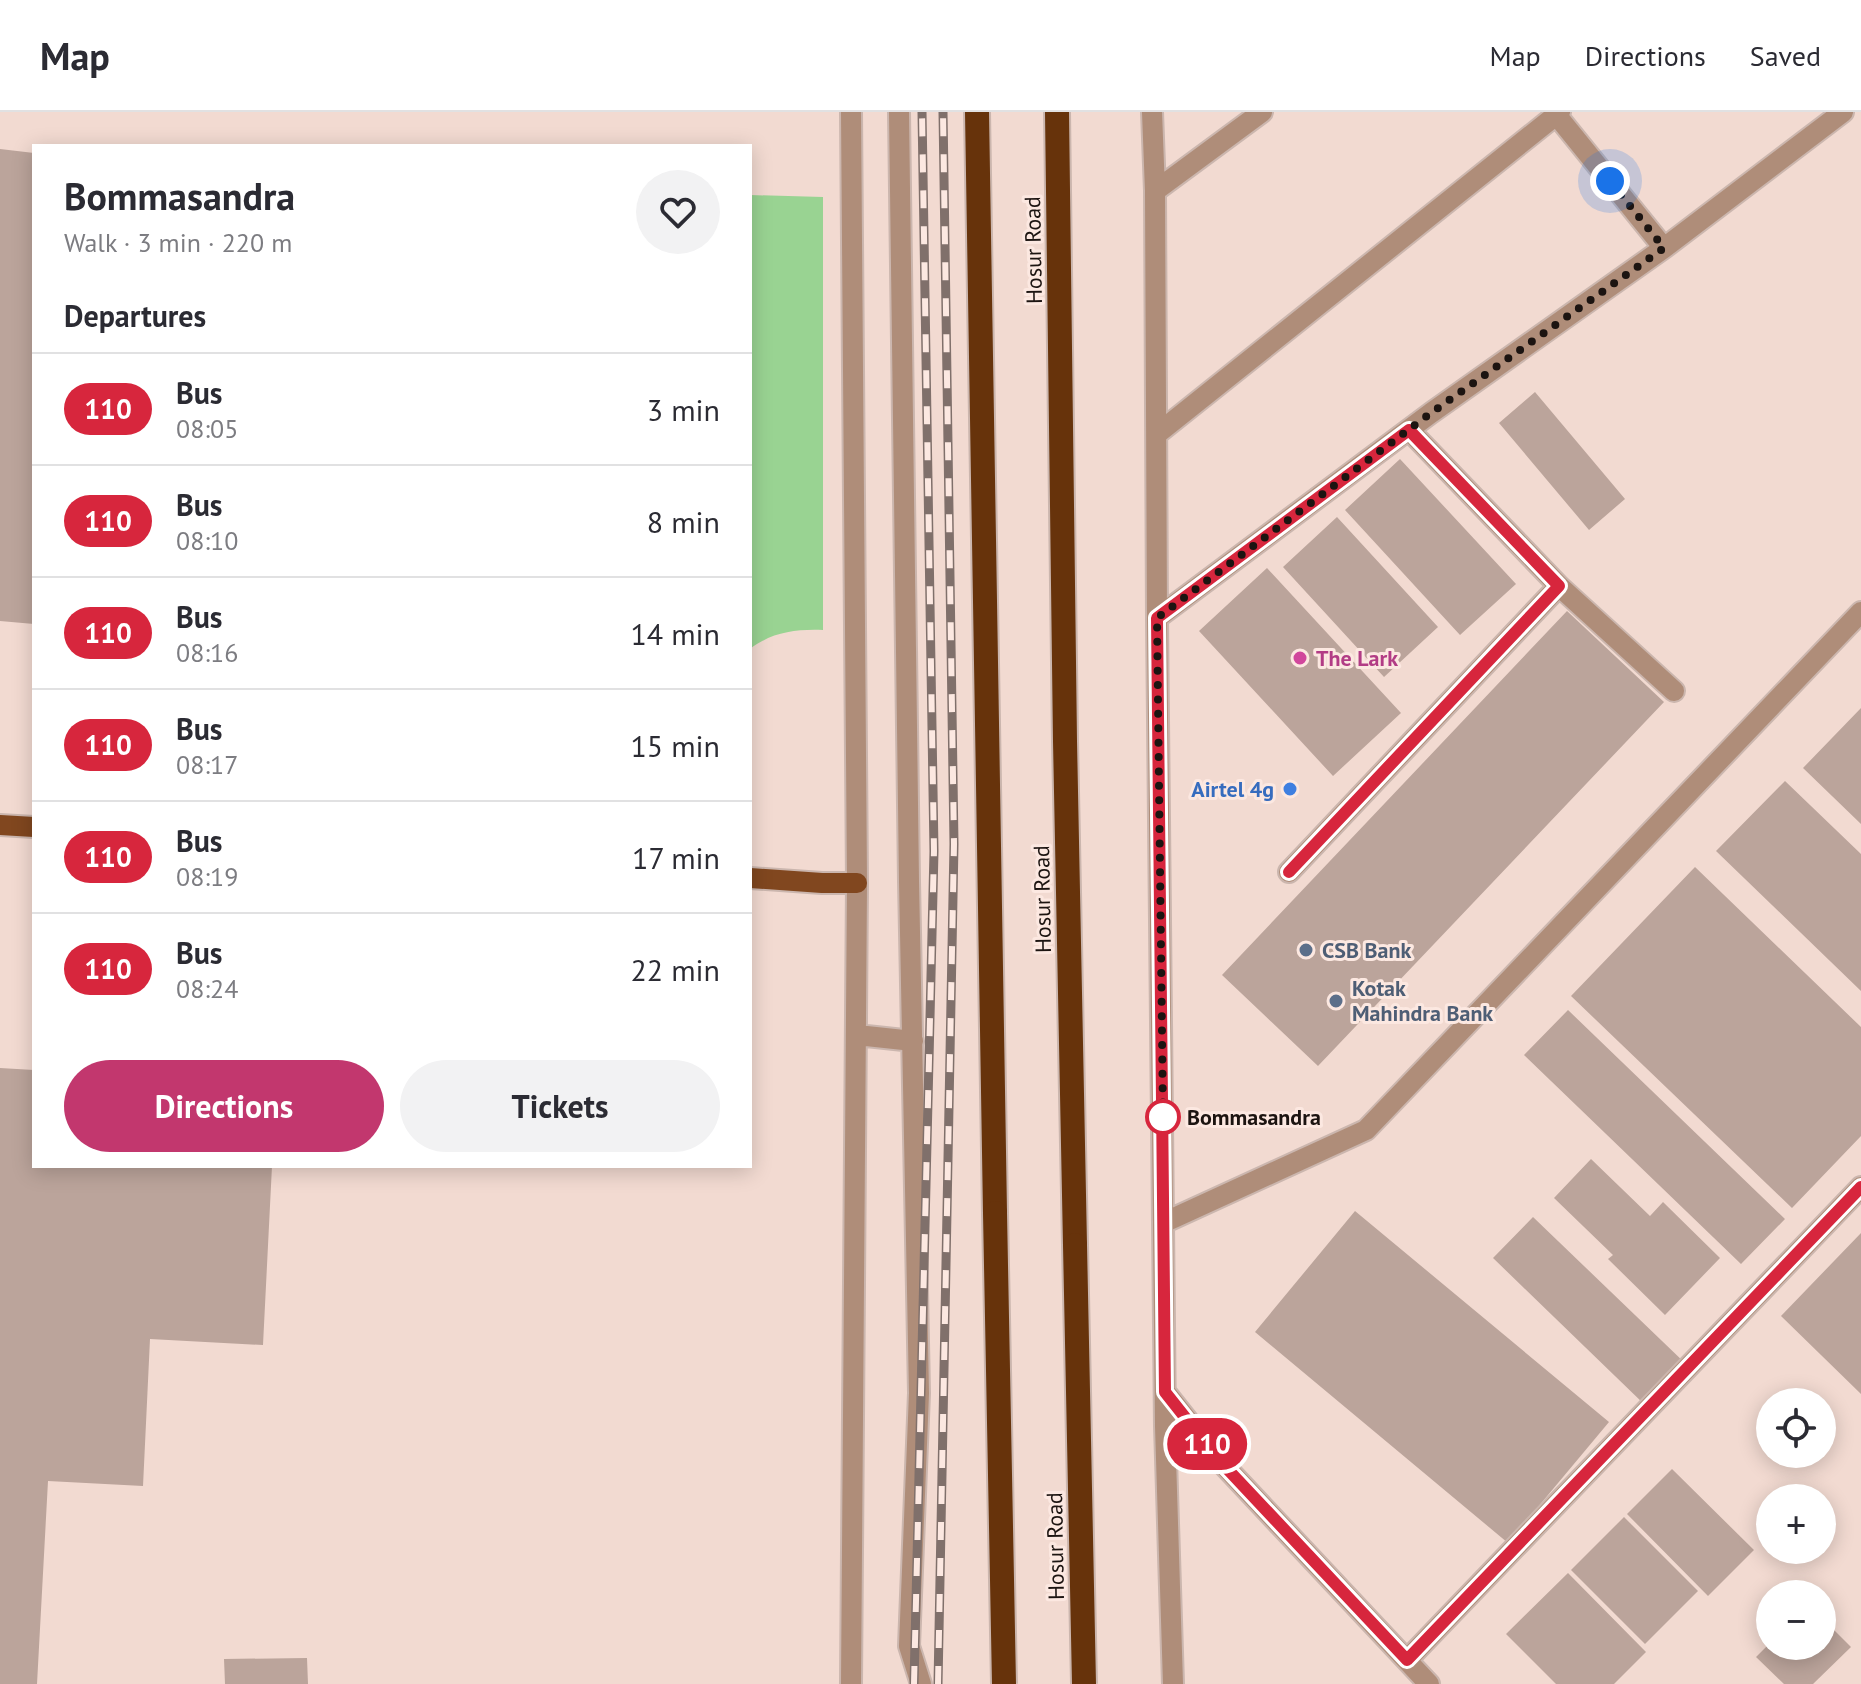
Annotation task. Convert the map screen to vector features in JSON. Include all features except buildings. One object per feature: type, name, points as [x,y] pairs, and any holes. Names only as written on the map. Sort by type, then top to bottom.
[{"type":"highway","points":[[977,112],[1004,1684]]},
{"type":"highway","name":"Hosur Road","points":[[1057,112],[1065,757],[1084,1684]]},
{"type":"main road","points":[[0,825],[32,827]]},
{"type":"main road","points":[[752,878],[857,883]]},
{"type":"street","points":[[851,112],[857,883],[851,1684]]},
{"type":"street","points":[[899,112],[919,1393],[909,1646],[921,1684]]},
{"type":"street","points":[[1152,112],[1165,1392],[1173,1684]]},
{"type":"street","points":[[1155,191],[1262,112]]},
{"type":"street","points":[[1157,618],[1409,430],[1664,248],[1843,112]]},
{"type":"street","points":[[1157,434],[1557,113],[1664,248]]},
{"type":"street","points":[[1409,430],[1559,586],[1674,691]]},
{"type":"street","points":[[1289,872],[1559,586]]},
{"type":"street","points":[[1163,1223],[1366,1130],[1861,612]]},
{"type":"street","points":[[857,1035],[913,1041]]},
{"type":"street","points":[[1407,1660],[1861,1187]]},
{"type":"street","points":[[1165,1392],[1218,1459],[1429,1684]]},
{"type":"green space","points":[[752,195],[823,197],[823,630],[803,630],[767,639],[752,648]]},
{"type":"railway","points":[[914,1684],[934,851],[922,112]]},
{"type":"railway","points":[[938,1684],[954,844],[943,112]]},
{"type":"bus line","name":"110","points":[[1289,872],[1559,586],[1409,430],[1157,618],[1165,1392],[1218,1459],[1407,1660],[1861,1187]]},
{"type":"place","name":"The Lark","points":[[1300,658]]},
{"type":"place","name":"Airtel 4g","points":[[1290,789]]},
{"type":"place","name":"CSB Bank","points":[[1306,950]]},
{"type":"place","name":"Kotak Mahindra Bank","points":[[1336,1001]]},
{"type":"place","name":"Bommasandra","points":[[1163,1117]]},
{"type":"route","points":[[1163,1117],[1157,618],[1431,413],[1664,248],[1610,181]]}]
